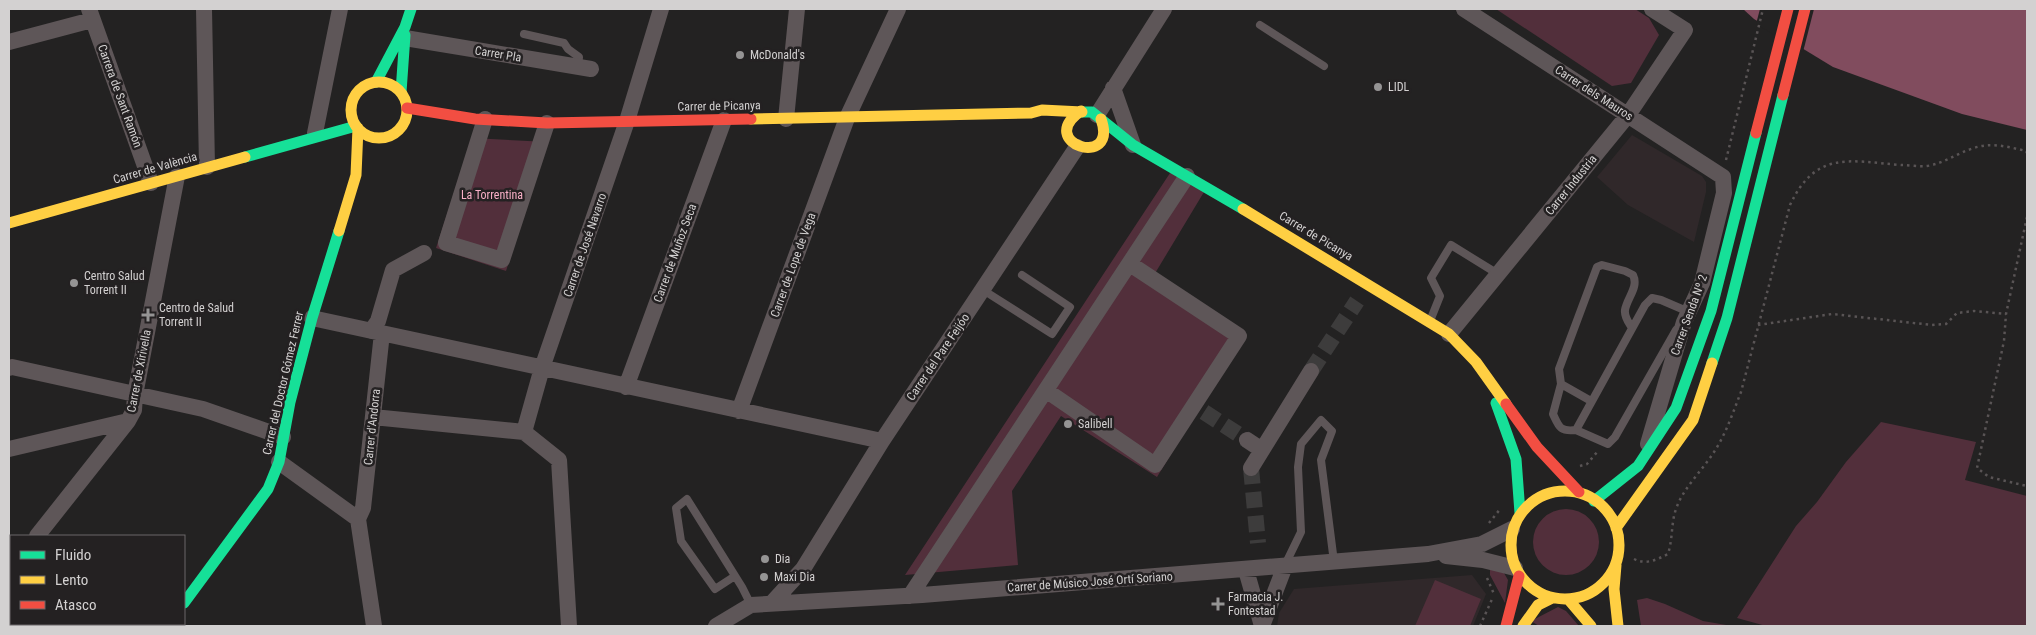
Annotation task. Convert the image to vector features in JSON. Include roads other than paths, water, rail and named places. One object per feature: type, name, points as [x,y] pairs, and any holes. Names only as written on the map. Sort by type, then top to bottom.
[{"type":"street","points":[[204,9],[206,168]]},
{"type":"street","points":[[340,9],[316,135],[349,149]]},
{"type":"street","points":[[401,92],[385,82],[376,82],[363,87],[356,94],[351,106],[352,116],[357,127],[367,135],[381,138],[393,134],[403,125],[407,108],[401,92],[405,32],[411,9]]},
{"type":"street","name":"Carrer de José Navarro","points":[[524,432],[542,368],[627,121],[661,9]]},
{"type":"street","points":[[786,119],[797,9]]},
{"type":"street","name":"Carrer de Lope de Vega","points":[[739,411],[847,118],[898,9]]},
{"type":"street","points":[[1099,117],[1113,88],[1164,9]]},
{"type":"street","name":"Carrer dels Mauros","points":[[1464,9],[1719,175]]},
{"type":"street","name":"Carrer Industria","points":[[1449,334],[1628,115],[1685,30],[1652,9]]},
{"type":"street","points":[[1594,501],[1638,466],[1676,408],[1711,312],[1788,9]]},
{"type":"street","points":[[1616,528],[1692,420],[1727,318],[1805,9]]},
{"type":"street","points":[[9,42],[91,14]]},
{"type":"street","name":"Carrera de Sant Ramón","points":[[91,14],[151,183]]},
{"type":"street","points":[[376,82],[405,32]]},
{"type":"street","name":"Carrer Pla","points":[[405,32],[585,68]]},
{"type":"street","points":[[1113,88],[1132,145]]},
{"type":"street","name":"Carrer de València","points":[[316,135],[351,106]]},
{"type":"street","name":"Carrer de Picanya","points":[[407,108],[485,119],[547,123],[847,118],[1031,113],[1042,110],[1081,112]]},
{"type":"street","points":[[1031,113],[1066,134],[1072,144],[1077,147],[1089,148],[1100,142],[1104,130],[1099,117],[1086,111],[1075,114],[1068,122],[1066,134]]},
{"type":"street","name":"Carrer de Picanya","points":[[1099,117],[1132,145],[1187,176],[1449,334],[1476,362],[1537,447],[1578,492]]},
{"type":"street","points":[[485,119],[446,243],[502,260],[547,123]]},
{"type":"street","name":"Carrer de Muñoz Seca","points":[[626,386],[724,120]]},
{"type":"street","name":"Carrer de València","points":[[9,223],[316,135],[357,127]]},
{"type":"street","name":"Carrer del Doctor Gómez Ferrer","points":[[356,175],[349,149],[357,127]]},
{"type":"street","name":"Carrer del Doctor Gómez Ferrer","points":[[185,602],[268,489],[279,462],[283,437],[312,318],[356,175],[381,138]]},
{"type":"street","name":"Carrer de Picanya","points":[[1100,142],[1132,145]]},
{"type":"street","name":"Carrer del Pare Feijóo","points":[[770,604],[803,569],[882,441],[1077,147]]},
{"type":"street","name":"Carrer Senda Nº 2","points":[[1648,451],[1654,419],[1687,317],[1704,274],[1724,193],[1719,175]]},
{"type":"street","name":"Carrer de Xirivella","points":[[38,535],[128,421],[134,410],[135,394],[177,176]]},
{"type":"street","points":[[910,596],[1047,391],[1187,176]]},
{"type":"street","name":"Carrer d'Andorra","points":[[358,519],[363,508],[373,417],[378,321],[393,270],[424,253]]},
{"type":"street","points":[[1047,391],[1156,465],[1199,409],[1239,336],[1130,264]]},
{"type":"street","points":[[312,318],[882,441]]},
{"type":"street","name":"Carrer de Picanya","points":[[1476,362],[1500,411],[1516,459],[1520,513]]},
{"type":"street","points":[[10,365],[203,409],[283,437]]},
{"type":"street","points":[[1251,468],[1311,371]]},
{"type":"street","points":[[373,417],[524,432],[559,460],[569,626]]},
{"type":"street","points":[[9,449],[128,421]]},
{"type":"street","points":[[1247,440],[1262,450]]},
{"type":"street","points":[[279,462],[358,519],[374,626]]},
{"type":"street","points":[[1616,565],[1607,579],[1583,596],[1568,599],[1552,598],[1534,591],[1517,572],[1510,548],[1512,529],[1520,513],[1539,497],[1563,491],[1578,492],[1605,508],[1614,520],[1619,551],[1614,589],[1618,626]]},
{"type":"street","name":"Carrer de Músico José Ortí Soriano","points":[[751,605],[910,596],[1428,554],[1482,544],[1512,529]]},
{"type":"street","name":"Carrer de Músico José Ortí Soriano","points":[[1428,554],[1483,560],[1517,572]]},
{"type":"street","points":[[1262,626],[1285,566]]},
{"type":"street","name":"Carrer del Pare Feijóo","points":[[798,602],[803,569]]},
{"type":"street","points":[[1246,570],[1262,626]]},
{"type":"street","points":[[1506,626],[1517,572]]},
{"type":"street","points":[[1522,626],[1538,605],[1552,598]]},
{"type":"street","points":[[1568,599],[1591,626]]},
{"type":"street","points":[[716,626],[751,605]]},
{"type":"lane","points":[[1260,24],[1324,66]]},
{"type":"lane","points":[[524,34],[564,42],[568,50],[579,57],[585,68]]},
{"type":"lane","points":[[1429,322],[1440,296],[1431,278],[1450,245],[1498,274]]},
{"type":"lane","points":[[1576,430],[1645,305],[1652,298],[1661,300],[1687,317],[1677,327],[1615,437],[1608,444],[1576,430],[1566,431],[1560,427],[1553,414],[1561,384],[1559,368],[1597,267],[1602,265],[1633,275],[1635,284],[1625,310],[1626,317],[1632,328]]},
{"type":"lane","points":[[983,290],[1052,334],[1070,307],[1022,275]]},
{"type":"lane","points":[[1561,384],[1592,402]]},
{"type":"lane","points":[[1285,566],[1301,532],[1298,467],[1301,444],[1320,420],[1332,430],[1321,460],[1334,562]]},
{"type":"lane","points":[[735,576],[715,589],[681,541],[676,508],[687,499],[735,576],[751,605]]},
{"type":"tunnel","points":[[1311,371],[1357,301]]},
{"type":"tunnel","points":[[1204,412],[1247,440]]},
{"type":"tunnel","points":[[1251,468],[1258,543]]},
{"type":"place","name":"McDonald's","points":[[740,55]]},
{"type":"place","name":"LIDL","points":[[1378,87]]},
{"type":"place","name":"Centro Salud Torrent II","points":[[74,283]]},
{"type":"place","name":"Centro de Salud Torrent II","points":[[148,315]]},
{"type":"place","name":"Salibell","points":[[1068,424]]},
{"type":"place","name":"Dia","points":[[765,559]]},
{"type":"place","name":"Maxi Dia","points":[[764,577]]},
{"type":"place","name":"Farmacia J. Fontestad","points":[[1218,604]]},
{"type":"park label","name":"La Torrentina","points":[[492,195]]}]
